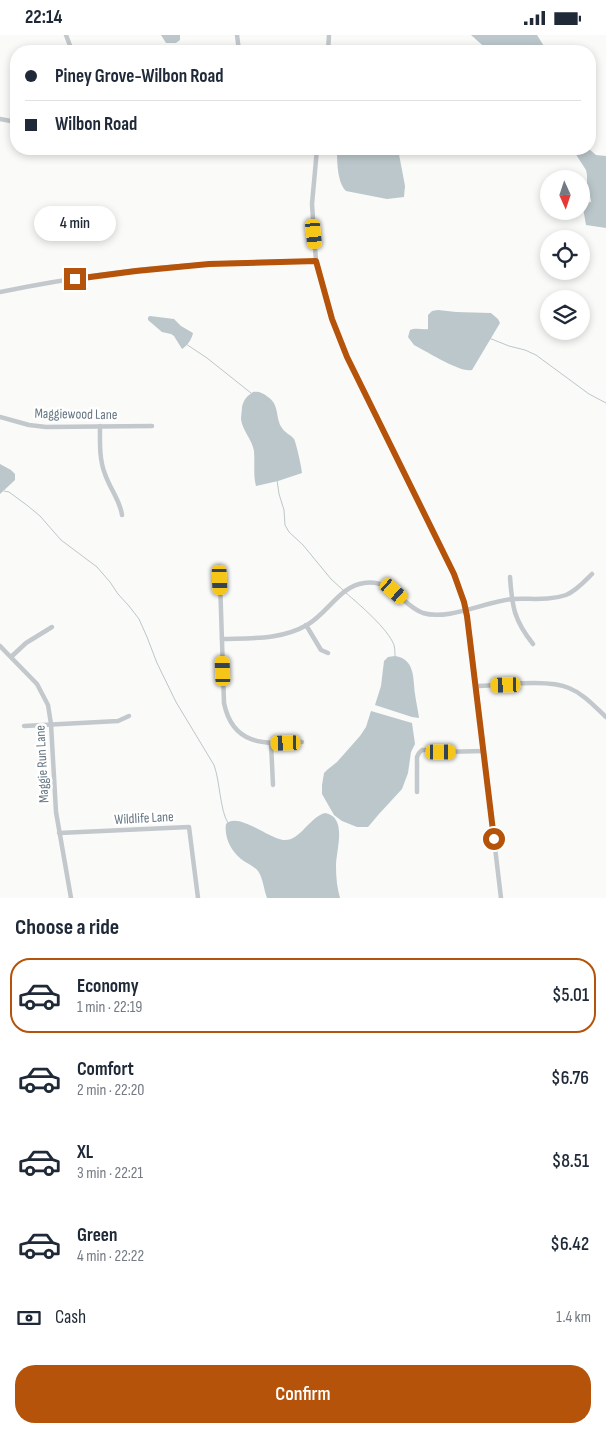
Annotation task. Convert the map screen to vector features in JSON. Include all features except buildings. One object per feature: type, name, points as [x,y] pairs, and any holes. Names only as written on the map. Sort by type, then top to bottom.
[{"type":"street","points":[[316,155],[312,204],[316,261],[332,319],[347,357],[454,574],[466,609],[501,898]]},
{"type":"street","points":[[0,292],[67,280],[173,267],[316,261]]},
{"type":"street","name":"Maggiewood Lane","points":[[0,417],[38,426],[152,425]]},
{"type":"street","points":[[100,426],[102,464],[108,481],[121,505],[122,515]]},
{"type":"street","points":[[222,639],[275,637],[289,633],[321,615],[348,588],[366,582],[378,583],[388,587],[410,605],[424,613],[443,614],[512,599],[551,598],[566,595],[578,588],[592,574]]},
{"type":"street","points":[[510,577],[516,616],[522,630],[533,643]]},
{"type":"street","points":[[220,580],[224,703],[227,716],[233,726],[246,737],[255,741],[271,743],[302,742]]},
{"type":"street","points":[[306,625],[321,650],[328,653]]},
{"type":"street","points":[[11,657],[26,643],[52,627]]},
{"type":"street","name":"Maggie Run Lane","points":[[0,646],[32,677],[48,705],[51,725],[55,801],[71,898]]},
{"type":"street","points":[[476,686],[536,684],[561,686],[580,694],[606,717]]},
{"type":"street","points":[[24,726],[118,721],[129,716]]},
{"type":"street","points":[[271,743],[273,785]]},
{"type":"street","points":[[417,792],[417,757],[422,750],[441,752],[484,751]]},
{"type":"street","name":"Wildlife Lane","points":[[59,833],[189,827],[198,898]]},
{"type":"shaded area","points":[[161,35],[180,35],[180,40],[176,43],[166,43]]},
{"type":"shaded area","points":[[471,35],[537,35],[543,45],[482,45]]},
{"type":"shaded area","points":[[337,155],[399,155],[405,186],[404,197],[387,199],[346,191],[341,183]]},
{"type":"shaded area","points":[[576,155],[606,156],[606,228],[586,225],[585,220],[590,220],[590,170],[586,170]]},
{"type":"shaded area","points":[[432,311],[491,313],[498,319],[500,323],[472,370],[460,368],[443,361],[414,345],[408,337],[410,330],[428,329],[428,315]]},
{"type":"shaded area","points":[[150,316],[174,319],[193,333],[186,346],[182,349],[174,336],[162,332],[148,320]]},
{"type":"shaded area","points":[[253,392],[263,393],[272,400],[282,428],[295,441],[302,473],[256,486],[254,451],[241,419],[244,402],[247,396]]},
{"type":"shaded area","points":[[0,464],[15,474],[15,480],[0,494]]},
{"type":"shaded area","points":[[395,656],[406,661],[412,670],[419,718],[375,705],[381,686],[384,661],[388,657]]},
{"type":"shaded area","points":[[371,711],[412,723],[415,744],[411,752],[408,773],[402,789],[368,827],[357,827],[342,821],[334,815],[322,794],[322,785],[324,773],[337,762],[360,736],[366,727]]},
{"type":"shaded area","points":[[325,813],[332,816],[339,827],[336,870],[340,898],[267,898],[258,871],[237,856],[231,848],[227,839],[226,824],[231,821],[238,821],[277,838],[289,840]]},
{"type":"waterway","points":[[489,338],[536,355],[589,394],[606,403]]},
{"type":"waterway","points":[[186,344],[251,393]]},
{"type":"waterway","points":[[277,480],[284,510],[285,525],[289,532],[343,590]]},
{"type":"waterway","points":[[4,491],[9,492],[28,506],[40,516],[61,540],[97,567],[139,619],[176,702],[214,765],[223,811],[228,823]]},
{"type":"waterway","points":[[346,593],[373,617],[386,632],[394,645],[395,657]]},
{"type":"route","points":[[75,279],[209,264],[316,261],[339,339],[454,574],[464,602],[470,637],[494,839]]}]
